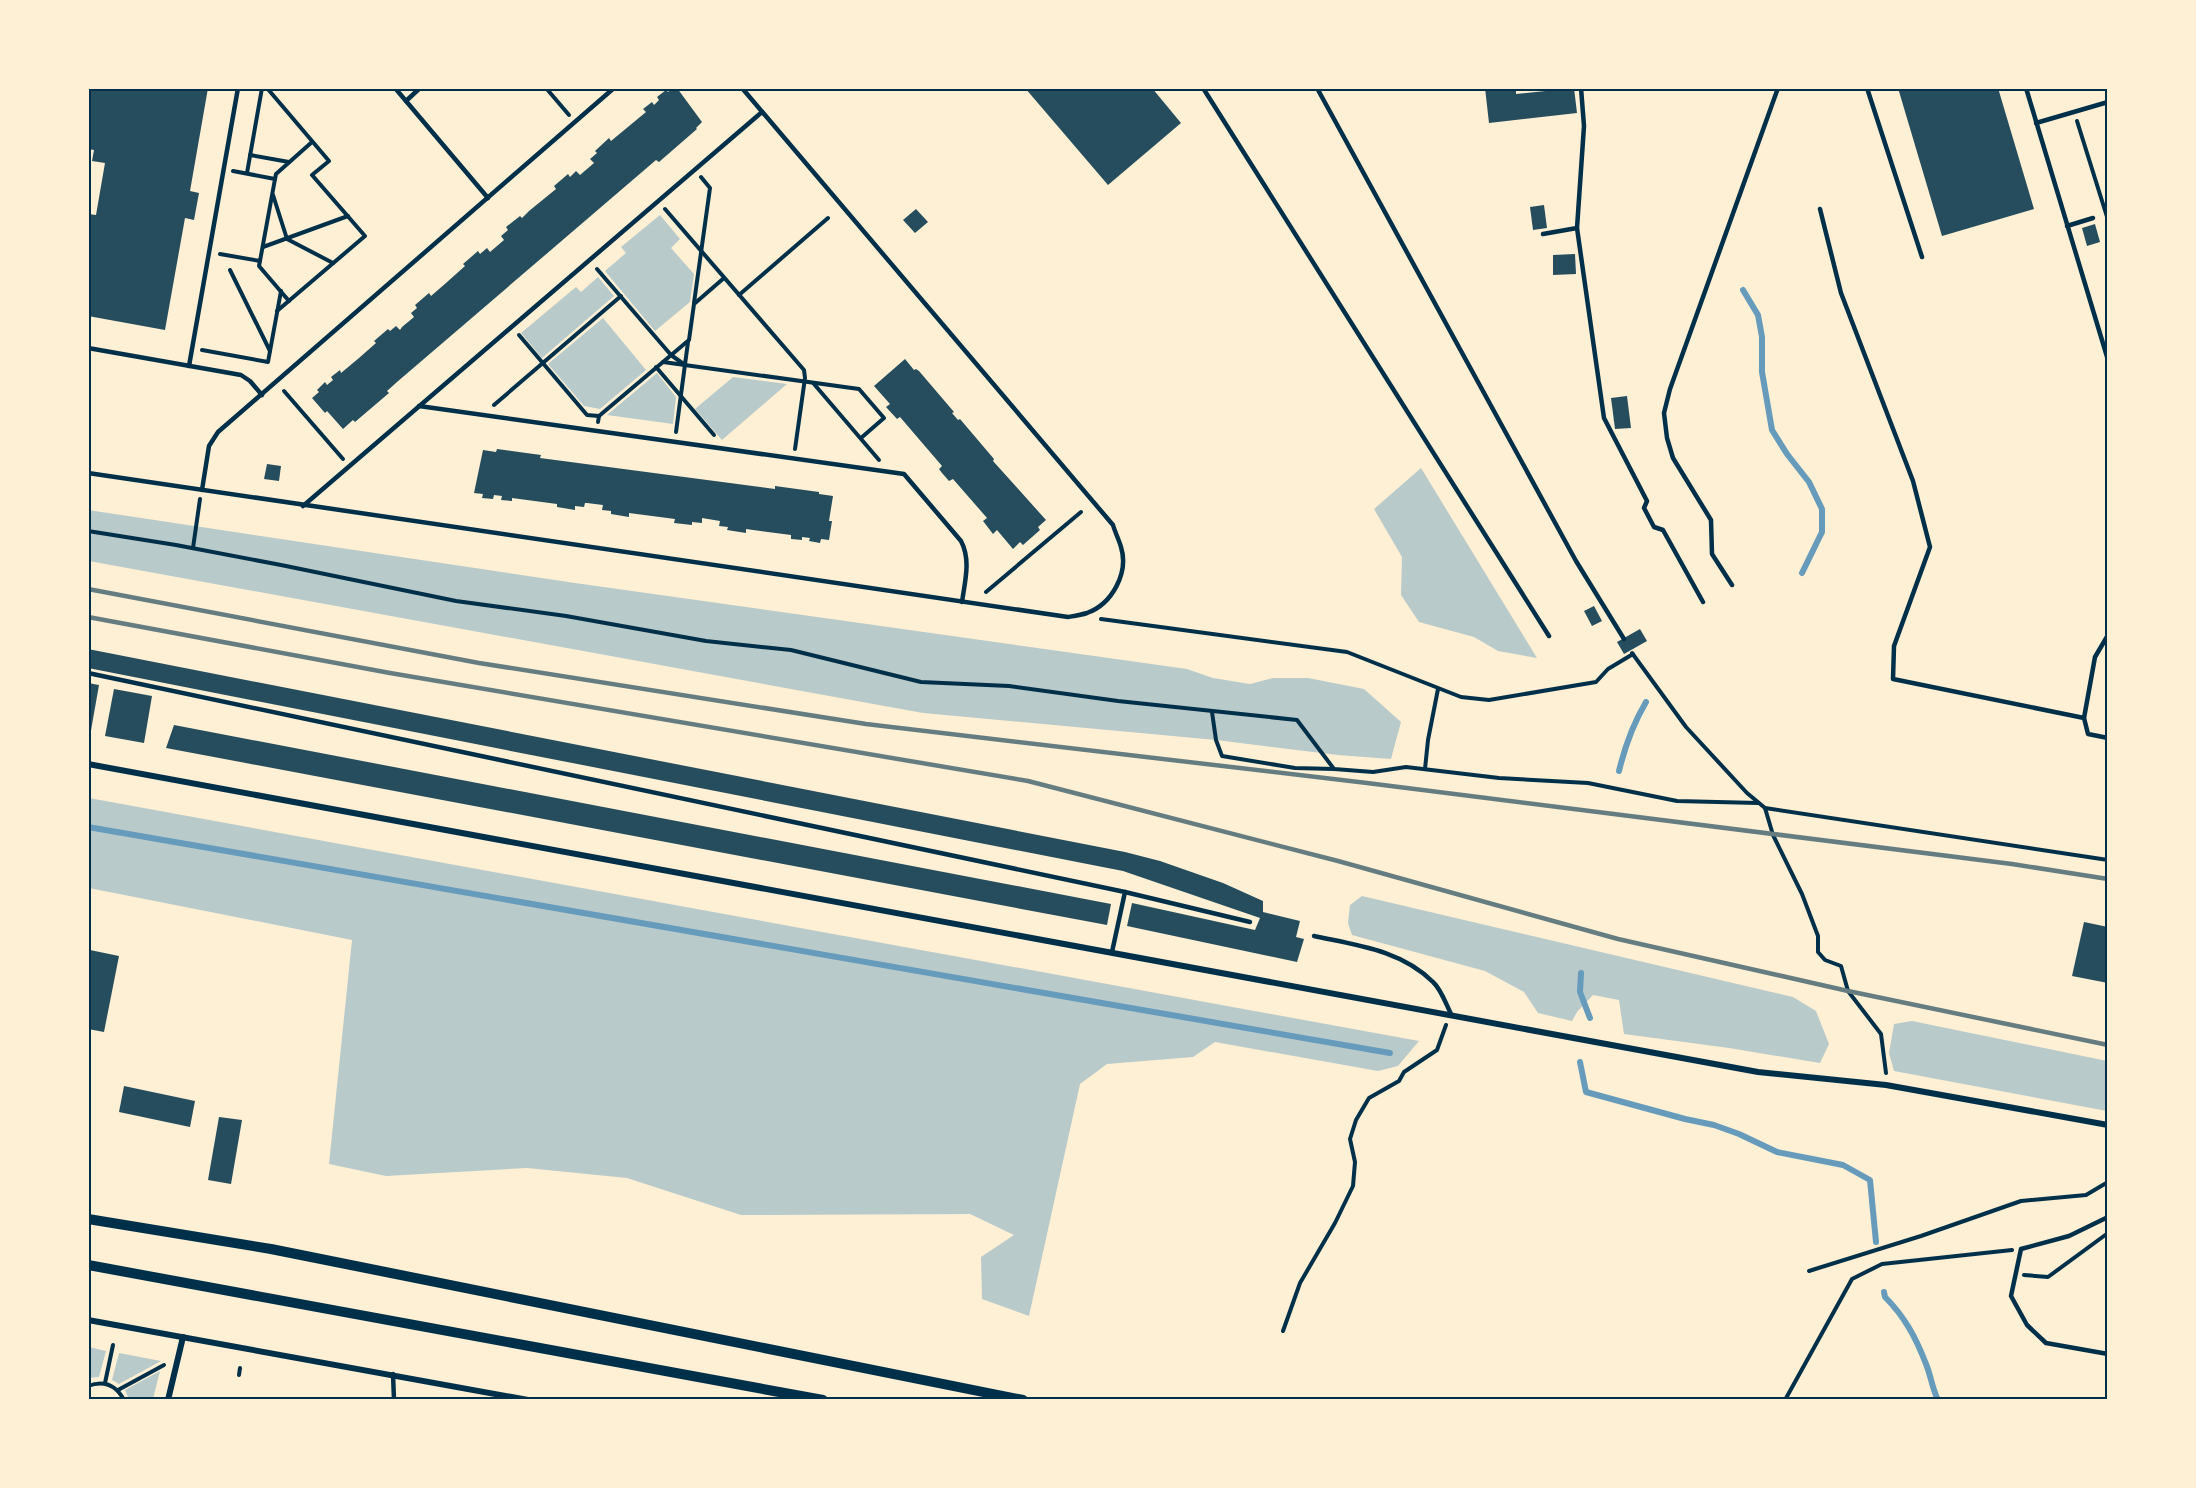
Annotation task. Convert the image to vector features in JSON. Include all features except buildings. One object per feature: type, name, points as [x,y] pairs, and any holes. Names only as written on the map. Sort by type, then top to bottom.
[{"type":"street","points":[[88,764],[1758,1072],[1886,1085],[2108,1125]]},
{"type":"street","points":[[88,1219],[271,1249],[1023,1400]]},
{"type":"street","points":[[88,1265],[823,1400]]},
{"type":"street","points":[[88,1320],[528,1400]]},
{"type":"street","points":[[168,1400],[183,1337]]},
{"type":"lane","points":[[189,366],[238,88]]},
{"type":"lane","points":[[395,88],[488,198]]},
{"type":"lane","points":[[406,101],[420,88]]},
{"type":"lane","points":[[202,490],[209,446],[218,432],[614,88]]},
{"type":"lane","points":[[88,473],[1068,617],[1087,613],[1104,602],[1116,587],[1123,571],[1122,549],[1113,525],[742,88]]},
{"type":"lane","points":[[1203,88],[1549,636]]},
{"type":"lane","points":[[1317,88],[1576,561],[1624,639]]},
{"type":"lane","points":[[1581,88],[1584,126],[1577,228],[1604,418],[1647,501],[1644,508],[1654,527],[1663,530],[1703,602]]},
{"type":"lane","points":[[1732,585],[1712,554],[1711,520],[1673,458],[1667,438],[1664,413],[1674,378],[1778,88]]},
{"type":"lane","points":[[1867,88],[1922,257]]},
{"type":"lane","points":[[2026,88],[2107,357]]},
{"type":"lane","points":[[2036,123],[2107,104]]},
{"type":"lane","points":[[303,506],[762,112]]},
{"type":"lane","points":[[1820,209],[1841,293],[1914,481],[1930,547],[1894,646],[1893,679],[2084,718]]},
{"type":"lane","points":[[2067,226],[2093,218]]},
{"type":"lane","points":[[1543,234],[1577,228]]},
{"type":"lane","points":[[88,348],[241,375],[262,394]]},
{"type":"lane","points":[[419,406],[904,474],[961,541],[966,550],[967,561],[962,602]]},
{"type":"lane","points":[[2108,635],[2095,657],[2084,718],[2088,734],[2108,738]]},
{"type":"lane","points":[[88,673],[1125,892],[1250,922]]},
{"type":"lane","points":[[1112,952],[1125,892]]},
{"type":"lane","points":[[1314,936],[1376,949],[1404,961],[1434,983],[1451,1014]]},
{"type":"lane","points":[[2108,1216],[2069,1236],[2021,1249],[2011,1296],[2027,1325],[2046,1343],[2108,1354]]},
{"type":"lane","points":[[393,1374],[394,1400]]},
{"type":"path","points":[[247,173],[262,88]]},
{"type":"path","points":[[267,88],[329,161],[312,175],[365,236],[278,311]]},
{"type":"path","points":[[546,88],[575,122]]},
{"type":"path","points":[[2074,112],[2108,220]]},
{"type":"path","points":[[289,301],[259,266],[276,174],[312,142]]},
{"type":"path","points":[[250,155],[290,162]]},
{"type":"path","points":[[224,169],[275,179]]},
{"type":"path","points":[[674,442],[710,188]]},
{"type":"path","points":[[272,194],[287,239],[333,263]]},
{"type":"path","points":[[658,201],[804,370],[794,459]]},
{"type":"path","points":[[262,248],[348,216]]},
{"type":"path","points":[[739,295],[828,218]]},
{"type":"path","points":[[209,252],[260,261]]},
{"type":"path","points":[[590,260],[671,355],[685,365]]},
{"type":"path","points":[[230,270],[270,352]]},
{"type":"path","points":[[694,304],[724,278]]},
{"type":"path","points":[[192,348],[268,362],[281,291]]},
{"type":"path","points":[[482,415],[621,296]]},
{"type":"path","points":[[512,327],[587,415],[598,416]]},
{"type":"path","points":[[596,431],[598,416],[689,340]]},
{"type":"path","points":[[663,362],[859,389],[884,418],[861,438]]},
{"type":"path","points":[[656,367],[726,449]]},
{"type":"path","points":[[813,383],[890,472]]},
{"type":"path","points":[[284,391],[349,466]]},
{"type":"path","points":[[192,548],[202,490]]},
{"type":"path","points":[[986,591],[1081,512]]},
{"type":"path","points":[[88,531],[192,548],[456,601],[566,616],[706,641],[790,651],[921,682],[1009,686],[1212,712],[1297,720],[1334,770]]},
{"type":"path","points":[[1087,613],[1101,619],[1347,652],[1461,698],[1490,700],[1596,682],[1608,669],[1632,652],[1686,728],[1765,808],[2108,860]]},
{"type":"path","points":[[1425,769],[1438,689]]},
{"type":"path","points":[[1212,712],[1216,740],[1222,756],[1295,768],[1373,772],[1406,767],[1499,778],[1588,783],[1677,801],[1758,803]]},
{"type":"path","points":[[1765,808],[1773,835],[1802,894],[1818,936],[1818,952],[1825,960],[1841,966],[1848,991],[1881,1034],[1886,1085]]},
{"type":"path","points":[[1282,1331],[1300,1282],[1335,1223],[1353,1186],[1355,1162],[1350,1139],[1356,1120],[1369,1098],[1399,1081],[1404,1072],[1437,1050],[1444,1031]]},
{"type":"path","points":[[1809,1271],[1921,1236],[2021,1201],[2086,1195],[2108,1182]]},
{"type":"path","points":[[2017,1274],[2048,1277],[2108,1233]]},
{"type":"path","points":[[1785,1400],[1852,1279],[1882,1263],[2021,1249]]},
{"type":"path","points":[[105,1383],[113,1345]]},
{"type":"path","points":[[117,1390],[164,1364]]},
{"type":"path","points":[[239,1375],[240,1368]]},
{"type":"path","points":[[88,1386],[105,1383],[117,1390],[124,1400]]},
{"type":"shaded area","points":[[660,215],[680,239],[671,248],[694,274],[690,302],[655,331],[605,271],[626,253],[621,247]]},
{"type":"shaded area","points":[[598,277],[614,296],[542,358],[521,333],[576,287],[581,292]]},
{"type":"shaded area","points":[[603,318],[646,370],[600,409],[584,406],[548,364]]},
{"type":"shaded area","points":[[657,373],[676,397],[673,424],[607,415]]},
{"type":"shaded area","points":[[733,377],[787,384],[722,440],[695,409]]},
{"type":"shaded area","points":[[1421,468],[1537,658],[1498,651],[1474,637],[1419,622],[1401,595],[1402,557],[1374,509]]},
{"type":"shaded area","points":[[88,510],[575,583],[1187,669],[1213,678],[1250,684],[1273,678],[1308,678],[1364,689],[1401,722],[1391,759],[923,713],[89,561]]},
{"type":"shaded area","points":[[88,798],[1419,1041],[1398,1066],[1378,1071],[1215,1042],[1193,1057],[1107,1064],[1080,1084],[1029,1316],[982,1299],[981,1257],[1014,1235],[970,1214],[741,1215],[627,1178],[527,1168],[386,1176],[329,1164],[352,940],[89,888]]},
{"type":"shaded area","points":[[1362,896],[1793,997],[1816,1011],[1829,1044],[1820,1063],[1624,1034],[1619,1000],[1593,995],[1572,1021],[1538,1013],[1524,992],[1485,971],[1352,935],[1348,923],[1350,905]]},
{"type":"shaded area","points":[[1912,1021],[2107,1061],[2107,1111],[1894,1071],[1889,1053],[1894,1024]]},
{"type":"shaded area","points":[[89,1347],[106,1351],[99,1377],[89,1378]]},
{"type":"shaded area","points":[[119,1353],[161,1361],[119,1384],[112,1380]]},
{"type":"shaded area","points":[[160,1371],[153,1399],[129,1399],[125,1390]]},
{"type":"waterway","points":[[1743,290],[1758,315],[1762,337],[1762,372],[1772,430],[1809,482],[1822,509],[1822,532],[1802,573]]},
{"type":"waterway","points":[[1619,771],[1630,735],[1646,702]]},
{"type":"waterway","points":[[88,827],[1390,1053]]},
{"type":"waterway","points":[[1581,973],[1580,992],[1590,1018]]},
{"type":"waterway","points":[[1580,1062],[1586,1092],[1714,1125],[1777,1152],[1843,1165],[1870,1180],[1876,1242]]},
{"type":"waterway","points":[[1884,1292],[1885,1297],[1904,1320],[1914,1337],[1938,1400]]},
{"type":"railway","points":[[88,589],[479,663],[866,724],[1367,783],[2012,864],[2108,879]]},
{"type":"railway","points":[[88,617],[390,673],[1028,781],[1338,861],[1618,939],[1848,991],[2108,1045]]}]
